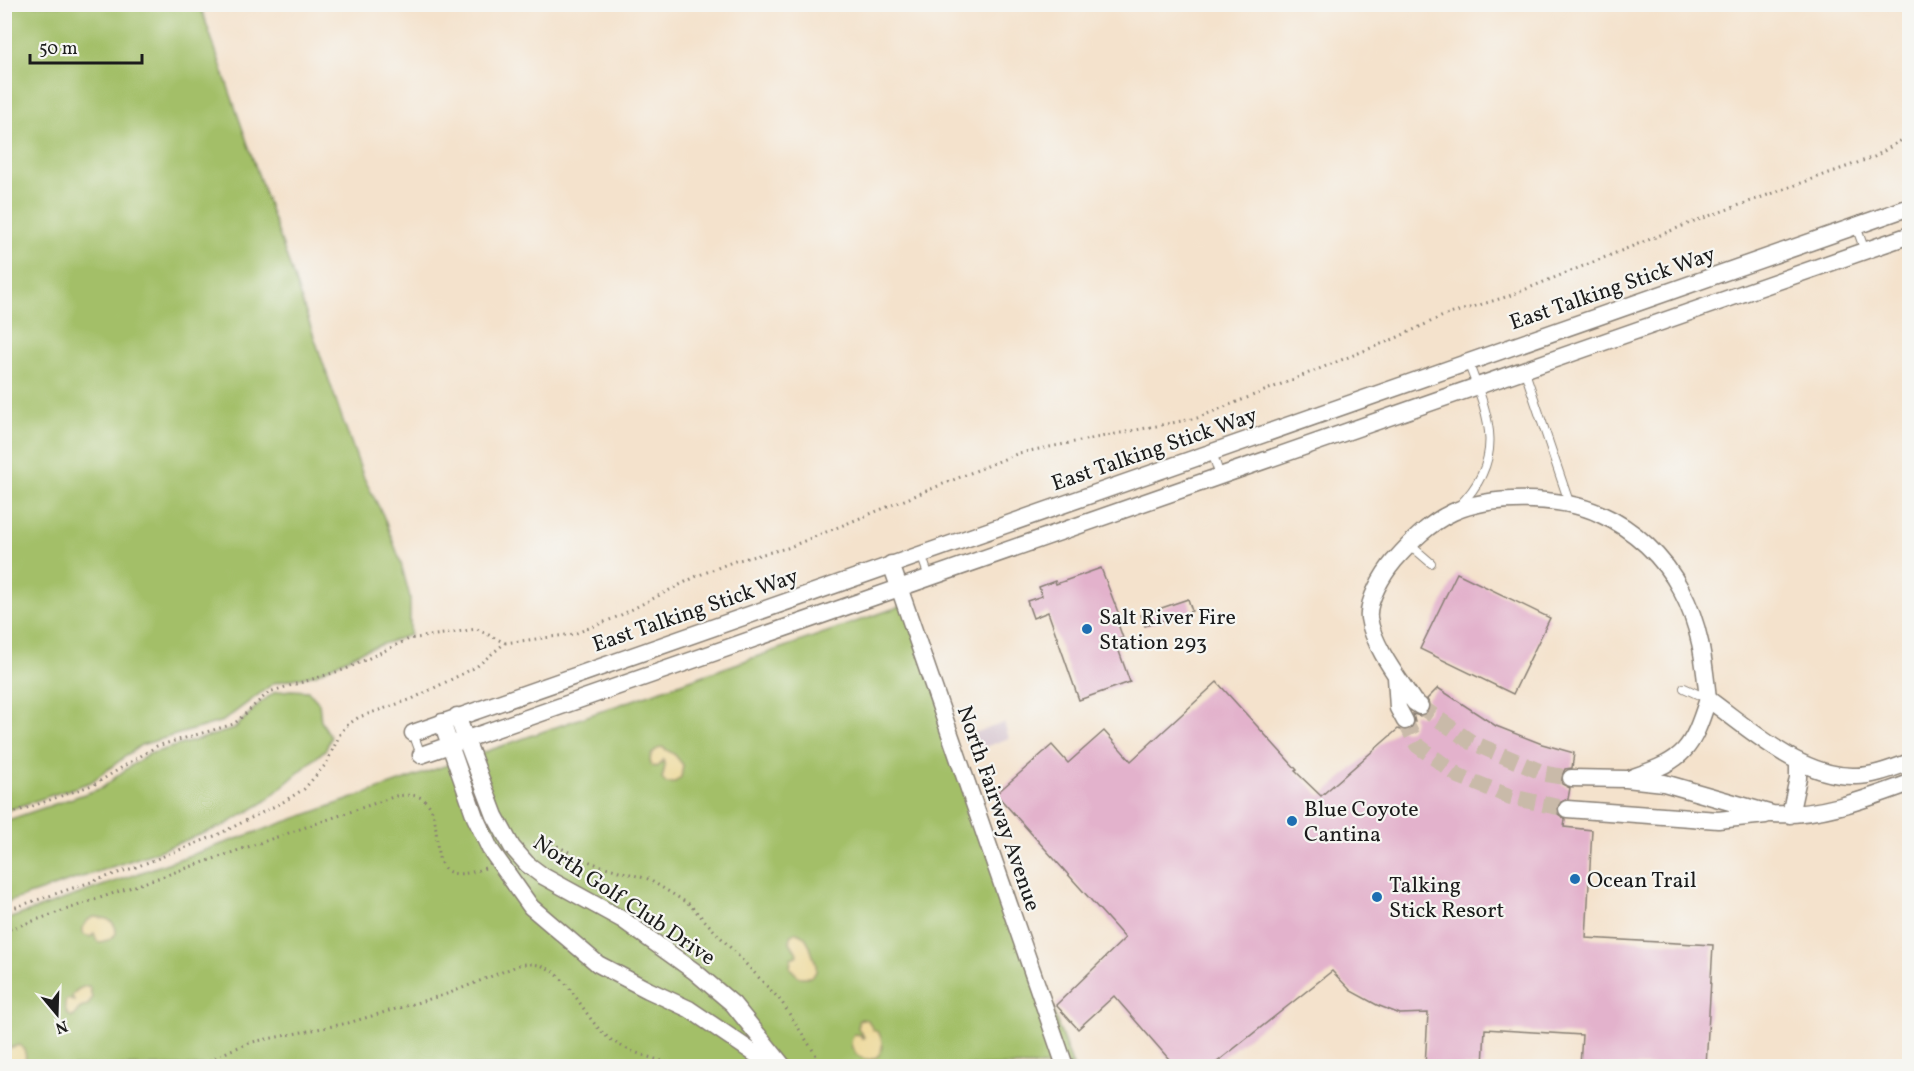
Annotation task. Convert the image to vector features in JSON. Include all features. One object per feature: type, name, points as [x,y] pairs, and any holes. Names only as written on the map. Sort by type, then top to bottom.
[{"type":"street","name":"East Talking Stick Way","points":[[422,755],[1220,476],[1288,438],[1468,362],[1910,207]]},
{"type":"street","name":"East Talking Stick Way","points":[[413,733],[1212,452],[1288,438],[1477,386],[1910,235]]},
{"type":"street","points":[[1420,706],[1414,702],[1379,646],[1369,617],[1373,598],[1385,572],[1414,538],[1452,513],[1487,502],[1521,499],[1570,505],[1599,513],[1646,543],[1681,589],[1698,630],[1708,699],[1697,734],[1686,749],[1667,764],[1626,779]]},
{"type":"street","name":"North Fairway Avenue","points":[[891,564],[1065,1066]]},
{"type":"street","points":[[1395,673],[1398,708],[1405,721]]},
{"type":"street","points":[[1708,699],[1798,761],[1829,774],[1859,776],[1910,762]]},
{"type":"street","name":"North Golf Club Drive","points":[[450,719],[458,742],[475,817],[490,849],[531,907],[598,964],[689,1009],[773,1066]]},
{"type":"street","name":"North Golf Club Drive","points":[[458,742],[512,847],[527,864],[543,876],[623,920],[694,971],[733,1004],[783,1066]]},
{"type":"street","points":[[1790,815],[1798,778],[1798,761]]},
{"type":"street","points":[[1571,778],[1626,779],[1664,783],[1772,814]]},
{"type":"street","points":[[1567,809],[1718,820],[1772,814],[1790,815],[1850,803],[1910,783]]},
{"type":"lane","points":[[1856,226],[1865,251]]},
{"type":"lane","points":[[1452,513],[1473,492],[1487,463],[1490,437],[1488,415],[1468,362]]},
{"type":"lane","points":[[1524,369],[1570,505]]},
{"type":"lane","points":[[1212,452],[1220,476]]},
{"type":"lane","points":[[1409,544],[1431,563]]},
{"type":"lane","points":[[921,554],[929,577]]},
{"type":"lane","points":[[1684,688],[1708,699]]},
{"type":"lane","points":[[413,733],[422,755]]},
{"type":"path","points":[[4,911],[136,867],[217,835],[284,802],[304,789],[326,764],[346,726],[359,717],[412,699],[476,667],[505,643],[574,634],[617,617],[697,576],[735,561],[787,548],[1019,453],[1197,418],[1396,338],[1443,315],[1509,296],[1695,221],[1874,157],[1910,135]]},
{"type":"path","points":[[4,816],[95,784],[157,746],[234,724],[269,692],[346,669],[409,639],[477,629],[505,643]]},
{"type":"path","points":[[4,931],[396,796],[411,795],[422,798],[431,807],[435,819],[438,854],[445,868],[456,874],[472,873],[485,868]]},
{"type":"path","points":[[534,843],[550,842],[598,865],[648,879],[689,904],[782,1001],[823,1066]]},
{"type":"path","points":[[199,1066],[252,1041],[348,1023],[450,993],[529,963],[549,967],[558,974],[596,1026],[609,1039],[633,1051],[679,1066]]},
{"type":"shaded area","points":[[1004,723],[1009,738],[979,749],[974,733]]},
{"type":"green space","points":[[4,5],[200,5],[341,415],[364,478],[383,515],[400,560],[410,597],[410,635],[362,651],[316,674],[274,683],[223,721],[141,745],[91,782],[5,811]]},
{"type":"green space","points":[[904,605],[1073,1066],[5,1066],[5,920]]},
{"type":"green space","points":[[308,691],[319,703],[321,721],[331,737],[326,749],[263,803],[225,825],[153,853],[5,903],[5,821],[102,788],[149,754],[234,729],[260,703],[275,692]]},
{"type":"sand","points":[[662,747],[675,755],[683,765],[681,777],[674,783],[666,783],[662,779],[665,766],[663,760],[657,767],[652,766],[650,760],[652,754]]},
{"type":"sand","points":[[94,917],[113,923],[116,934],[100,942],[97,941],[94,933],[91,937],[84,935],[84,924]]},
{"type":"sand","points":[[796,932],[807,940],[816,963],[816,972],[810,977],[799,977],[790,968],[791,958],[798,955],[790,942],[790,936]]},
{"type":"sand","points":[[89,986],[92,998],[89,1004],[79,1009],[73,1017],[68,1015],[65,1007],[67,999],[74,1001],[72,996],[75,992]]},
{"type":"sand","points":[[868,1020],[882,1041],[881,1051],[877,1057],[871,1059],[860,1057],[852,1047],[851,1041],[854,1034],[861,1035],[862,1039],[864,1037],[858,1028],[858,1021]]},
{"type":"sand","points":[[19,1045],[24,1049],[26,1055],[23,1066],[5,1066],[6,1049]]},
{"type":"building","name":"Salt River Fire Station 293","points":[[1101,568],[1121,620],[1117,621],[1123,638],[1115,640],[1130,682],[1079,700],[1048,612],[1033,618],[1027,601],[1042,596],[1039,587],[1055,581],[1056,584]]},
{"type":"building","points":[[1457,573],[1550,618],[1513,694],[1420,649]]},
{"type":"building","points":[[1188,599],[1192,611],[1145,626],[1141,615]]},
{"type":"building","name":"Talking Stick Resort","points":[[1217,682],[1297,770],[1295,771],[1321,796],[1398,729],[1410,730],[1415,722],[1413,714],[1420,716],[1428,712],[1430,706],[1427,699],[1438,688],[1496,726],[1542,744],[1574,753],[1572,768],[1565,769],[1561,777],[1562,784],[1570,788],[1568,799],[1559,803],[1557,809],[1558,814],[1565,819],[1564,827],[1592,830],[1586,938],[1713,945],[1706,1066],[1580,1066],[1582,1035],[1485,1029],[1483,1066],[1425,1066],[1428,1013],[1400,1014],[1377,1005],[1351,991],[1332,971],[1212,1066],[1175,1066],[1114,996],[1078,1029],[1056,1005],[1125,938],[996,794],[1052,745],[1068,763],[1104,731],[1131,761]]},
{"type":"tunnel","points":[[1420,706],[1471,742],[1546,774],[1571,778]]},
{"type":"tunnel","points":[[1405,721],[1417,745],[1459,776],[1511,797],[1567,809]]},
{"type":"place","name":"Salt River Fire Station 293","points":[[1087,629]]},
{"type":"place","name":"Blue Coyote Cantina","points":[[1292,821]]},
{"type":"place","name":"Ocean Trail","points":[[1575,879]]},
{"type":"place","name":"Talking Stick Resort","points":[[1377,897]]}]
